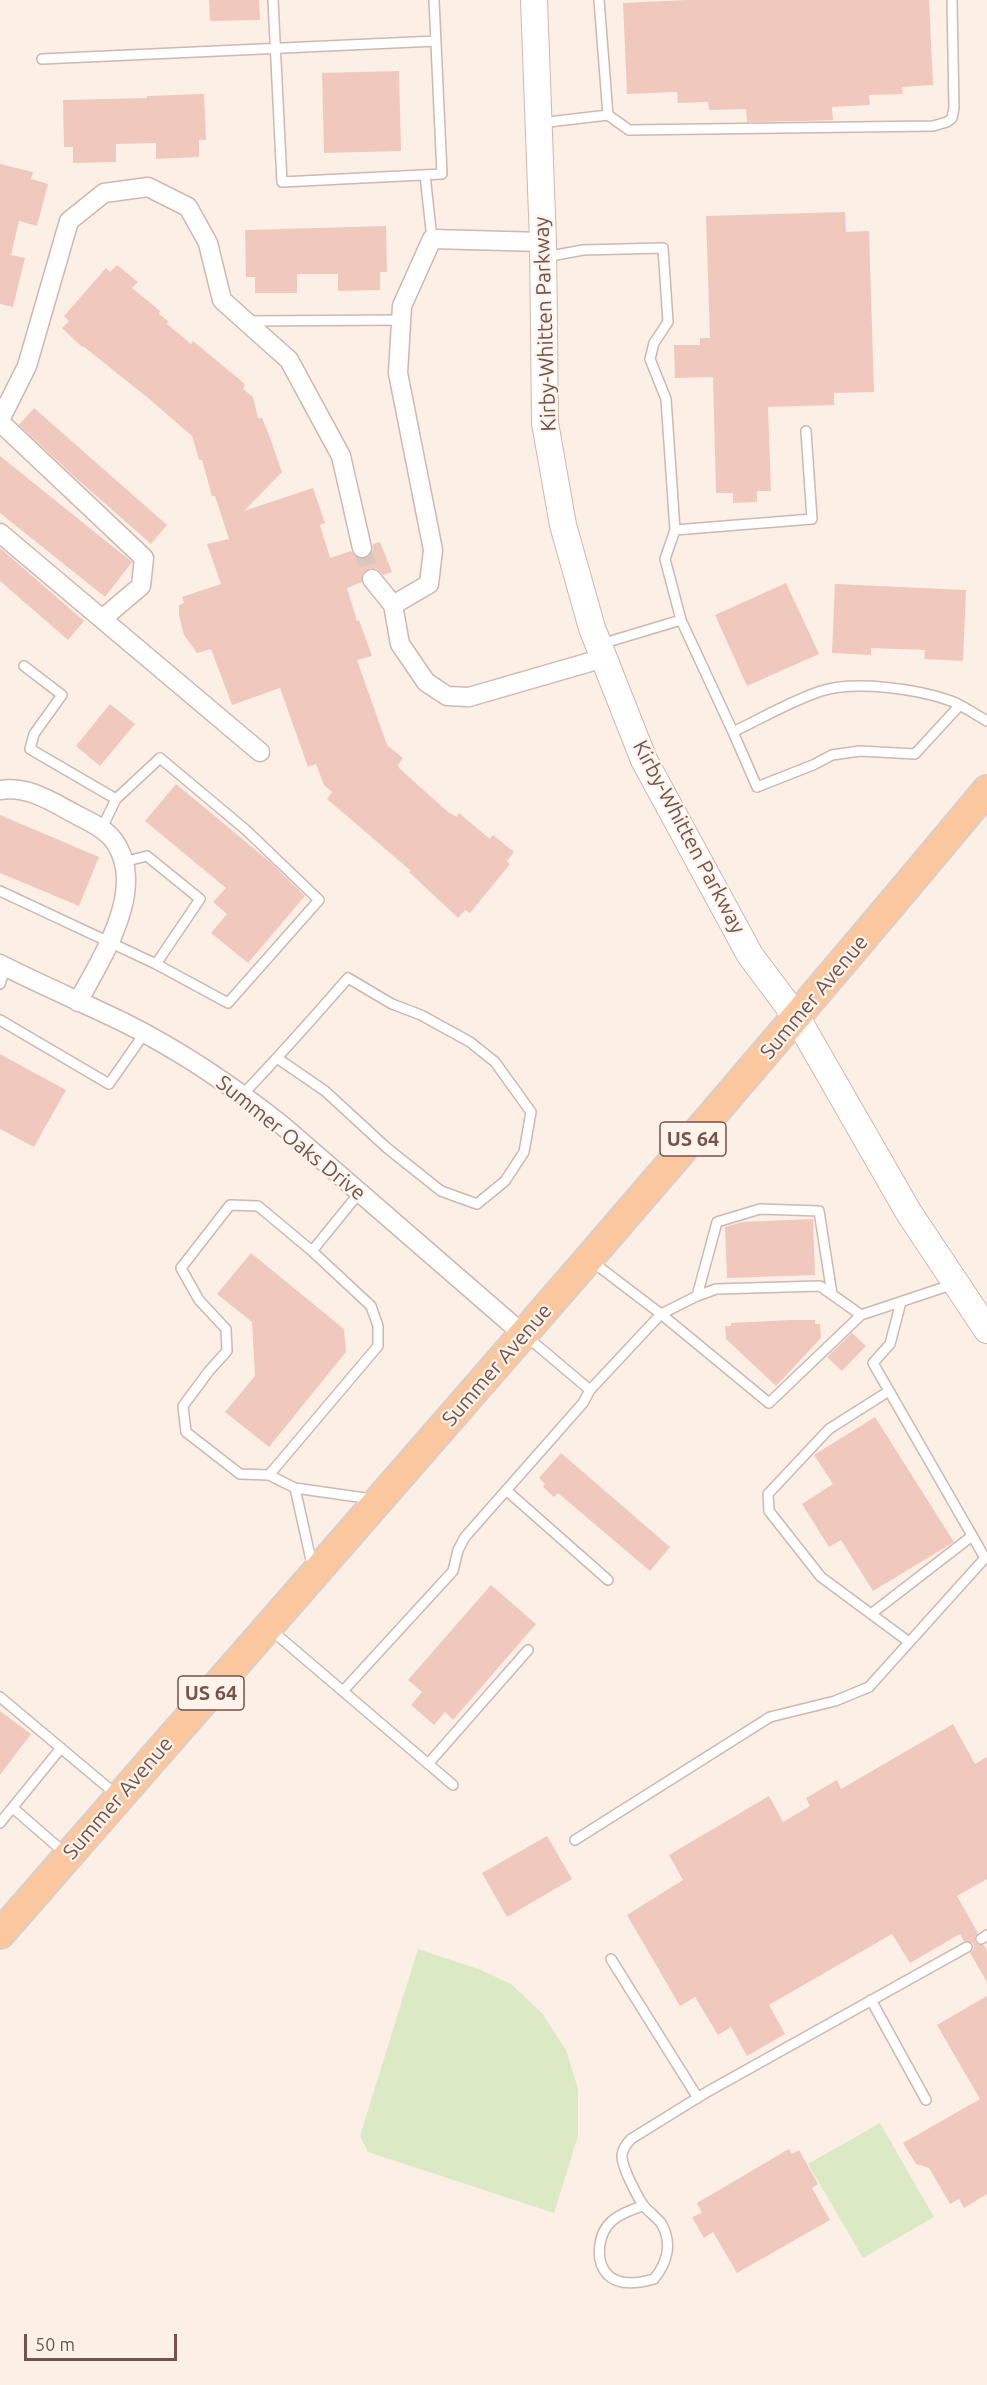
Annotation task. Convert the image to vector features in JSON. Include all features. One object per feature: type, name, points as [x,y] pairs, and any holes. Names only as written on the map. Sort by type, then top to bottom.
[{"type":"main road","name":"Kirby-Whitten Parkway","points":[[534,0],[543,250],[544,423],[563,525],[602,652],[644,760],[750,954],[797,1018],[909,1213],[987,1330]]},
{"type":"main road","name":"Summer Avenue","points":[[2,1928],[589,1260],[797,1018],[987,790]]},
{"type":"street","points":[[102,619],[141,586],[144,558],[0,421],[27,366],[69,221],[104,193],[148,187],[188,207],[208,243],[222,300],[289,360],[341,456],[362,548]]},
{"type":"street","points":[[393,605],[429,584],[433,550],[398,373],[402,306],[432,239],[543,250]]},
{"type":"street","points":[[0,533],[260,752]]},
{"type":"street","points":[[372,579],[393,605],[400,644],[426,682],[447,696],[469,697],[602,652]]},
{"type":"street","points":[[0,790],[12,788],[39,795],[102,828],[112,839],[123,862],[127,883],[125,899],[109,941],[78,1002]]},
{"type":"street","name":"Summer Oaks Drive","points":[[2,972],[78,1002],[144,1034],[243,1094],[524,1335]]},
{"type":"lane","points":[[273,0],[282,182],[442,174],[434,0]]},
{"type":"lane","points":[[599,0],[608,115]]},
{"type":"lane","points":[[537,124],[608,115],[629,130],[933,126],[947,122],[952,118],[954,108],[952,0]]},
{"type":"lane","points":[[42,59],[436,41]]},
{"type":"lane","points":[[425,175],[432,239]]},
{"type":"lane","points":[[543,250],[663,248],[668,322],[654,343],[650,359],[666,399],[675,530],[665,559],[681,620],[757,787],[832,755],[860,751],[915,754],[960,705]]},
{"type":"lane","points":[[246,321],[401,320]]},
{"type":"lane","points":[[675,530],[812,519],[806,430]]},
{"type":"lane","points":[[602,652],[681,620]]},
{"type":"lane","points":[[24,666],[62,695],[33,734],[30,749],[116,799]]},
{"type":"lane","points":[[733,732],[821,691],[843,687],[886,687],[923,693],[960,705],[987,721]]},
{"type":"lane","points":[[0,891],[156,964],[228,1003],[319,900],[246,830],[160,758],[116,799],[102,828]]},
{"type":"lane","points":[[123,862],[147,856],[200,898],[156,964]]},
{"type":"lane","points":[[243,1094],[348,978],[392,1004],[449,1028],[495,1062],[531,1112],[524,1152],[506,1181],[477,1204],[441,1191],[387,1148],[325,1091],[277,1058]]},
{"type":"lane","points":[[0,1020],[109,1084],[144,1034]]},
{"type":"lane","points":[[312,1251],[360,1192]]},
{"type":"lane","points":[[269,1475],[378,1346],[378,1326],[371,1306],[312,1251],[258,1206],[230,1205],[181,1268],[199,1300],[226,1329],[228,1351],[209,1371],[183,1406],[186,1432],[240,1474],[269,1475],[295,1488],[380,1500]]},
{"type":"lane","points":[[697,1296],[717,1222],[760,1209],[819,1211],[832,1294]]},
{"type":"lane","points":[[589,1260],[661,1314],[769,1403],[861,1315],[956,1284]]},
{"type":"lane","points":[[343,1691],[453,1571],[458,1550],[465,1537],[583,1403],[590,1390],[661,1314],[716,1289],[820,1286],[861,1315]]},
{"type":"lane","points":[[575,1839],[770,1717],[835,1701],[869,1687],[986,1559],[873,1363],[890,1344],[901,1302]]},
{"type":"lane","points":[[524,1335],[590,1390]]},
{"type":"lane","points":[[889,1392],[829,1429],[768,1494],[769,1510],[821,1577],[909,1642]]},
{"type":"lane","points":[[295,1488],[314,1575]]},
{"type":"lane","points":[[506,1490],[608,1580]]},
{"type":"lane","points":[[871,1614],[972,1536]]},
{"type":"lane","points":[[268,1627],[453,1785]]},
{"type":"lane","points":[[428,1764],[528,1650]]},
{"type":"lane","points":[[0,1697],[119,1797]]},
{"type":"lane","points":[[0,1823],[61,1748]]},
{"type":"lane","points":[[13,1808],[67,1855]]},
{"type":"lane","points":[[644,2206],[613,2220],[603,2231],[599,2249],[602,2265],[609,2276],[623,2283],[639,2283],[654,2279],[667,2258],[664,2231],[660,2222],[644,2206],[623,2165],[624,2146],[631,2139],[698,2098],[967,1947]]},
{"type":"lane","points":[[611,1959],[698,2098]]},
{"type":"lane","points":[[872,2000],[926,2100]]},
{"type":"green space","points":[[418,1949],[481,1970],[511,1984],[542,2013],[566,2050],[578,2089],[578,2136],[554,2213],[368,2152],[360,2136]]},
{"type":"green space","points":[[880,2123],[934,2217],[863,2258],[808,2164]]},
{"type":"building","points":[[209,0],[259,0],[260,20],[210,21]]},
{"type":"building","points":[[687,0],[929,0],[933,85],[902,87],[903,94],[869,95],[870,105],[832,107],[833,120],[805,121],[747,122],[746,109],[709,110],[708,102],[678,103],[677,92],[627,94],[623,3]]},
{"type":"building","points":[[399,71],[401,151],[324,153],[322,73]]},
{"type":"building","points":[[204,94],[206,140],[199,140],[199,157],[156,159],[156,143],[116,144],[116,162],[73,163],[73,147],[64,147],[63,100]]},
{"type":"building","points":[[0,164],[33,172],[31,179],[48,184],[37,226],[19,221],[11,255],[25,258],[13,307],[0,304]]},
{"type":"building","points":[[845,212],[846,232],[869,231],[874,392],[834,393],[834,405],[768,407],[771,491],[757,491],[757,502],[733,503],[733,493],[716,493],[713,377],[675,378],[674,345],[700,345],[700,338],[710,338],[706,216]]},
{"type":"building","points":[[386,226],[387,272],[380,272],[380,290],[338,291],[338,274],[297,274],[297,293],[255,293],[255,277],[246,277],[245,230]]},
{"type":"building","points":[[117,265],[138,282],[132,288],[160,311],[159,314],[168,321],[167,324],[191,344],[193,341],[245,384],[243,389],[253,397],[258,418],[262,418],[282,472],[244,511],[313,488],[325,523],[320,525],[330,558],[351,551],[358,559],[365,559],[373,552],[373,544],[380,542],[392,572],[383,575],[377,569],[370,568],[362,574],[362,582],[347,588],[357,621],[359,620],[372,656],[357,660],[387,745],[403,758],[398,765],[399,768],[448,812],[457,817],[459,813],[490,839],[493,835],[514,852],[507,861],[510,864],[470,913],[465,910],[458,918],[409,872],[411,871],[327,799],[332,792],[324,785],[316,764],[308,767],[280,688],[232,705],[211,649],[197,653],[184,635],[179,615],[179,605],[184,603],[182,597],[221,584],[207,544],[229,539],[215,496],[212,496],[202,460],[199,460],[192,436],[148,398],[82,347],[62,328],[69,321],[64,316],[106,268],[110,272]]},
{"type":"building","points":[[34,408],[167,525],[151,544],[19,425]]},
{"type":"building","points":[[0,456],[132,562],[105,597],[0,513]]},
{"type":"building","points":[[0,548],[84,621],[68,640],[0,581]]},
{"type":"building","points":[[786,583],[819,654],[747,686],[715,615]]},
{"type":"building","points":[[835,584],[966,590],[963,661],[924,659],[925,650],[871,648],[871,655],[832,653]]},
{"type":"building","points":[[110,704],[135,724],[100,766],[76,746]]},
{"type":"building","points":[[176,784],[270,862],[305,896],[248,963],[211,933],[227,914],[213,902],[226,888],[145,821]]},
{"type":"building","points":[[0,815],[99,857],[79,906],[0,873]]},
{"type":"building","points":[[0,1054],[66,1090],[34,1147],[0,1129]]},
{"type":"building","points":[[813,1219],[815,1275],[727,1278],[725,1227],[742,1222]]},
{"type":"building","points":[[251,1253],[344,1329],[346,1352],[269,1447],[225,1412],[255,1376],[252,1322],[217,1294]]},
{"type":"building","points":[[815,1320],[815,1324],[820,1324],[821,1338],[776,1386],[726,1339],[725,1326],[731,1326],[731,1323]]},
{"type":"building","points":[[852,1333],[866,1346],[842,1371],[827,1357]]},
{"type":"building","points":[[875,1417],[954,1542],[873,1591],[841,1540],[829,1547],[802,1504],[833,1484],[814,1455]]},
{"type":"building","points":[[561,1453],[670,1547],[650,1571],[558,1493],[554,1497],[543,1487],[545,1484],[539,1478]]},
{"type":"building","points":[[491,1585],[536,1624],[453,1720],[445,1712],[434,1725],[411,1705],[422,1692],[408,1680]]},
{"type":"building","points":[[0,1711],[31,1734],[0,1775]]},
{"type":"building","points":[[953,1724],[975,1764],[987,1757],[987,1879],[957,1896],[978,1933],[975,1942],[984,1945],[987,1950],[987,1982],[970,1953],[974,1948],[973,1943],[964,1941],[960,1934],[910,1963],[892,1934],[769,2005],[785,2034],[747,2056],[731,2027],[718,2035],[695,1997],[680,2006],[627,1915],[683,1880],[669,1855],[769,1796],[783,1822],[810,1806],[806,1798],[837,1780],[841,1789]]},
{"type":"building","points":[[547,1836],[572,1879],[507,1917],[482,1873]]},
{"type":"building","points":[[987,1996],[987,2194],[964,2208],[959,2199],[950,2204],[929,2168],[916,2164],[903,2143],[980,2099],[937,2025]]},
{"type":"building","points":[[789,2149],[792,2154],[799,2150],[818,2184],[812,2188],[830,2220],[737,2273],[713,2232],[704,2238],[692,2217],[702,2213],[697,2203]]},
{"type":"tunnel","points":[[362,548],[372,579]]}]
